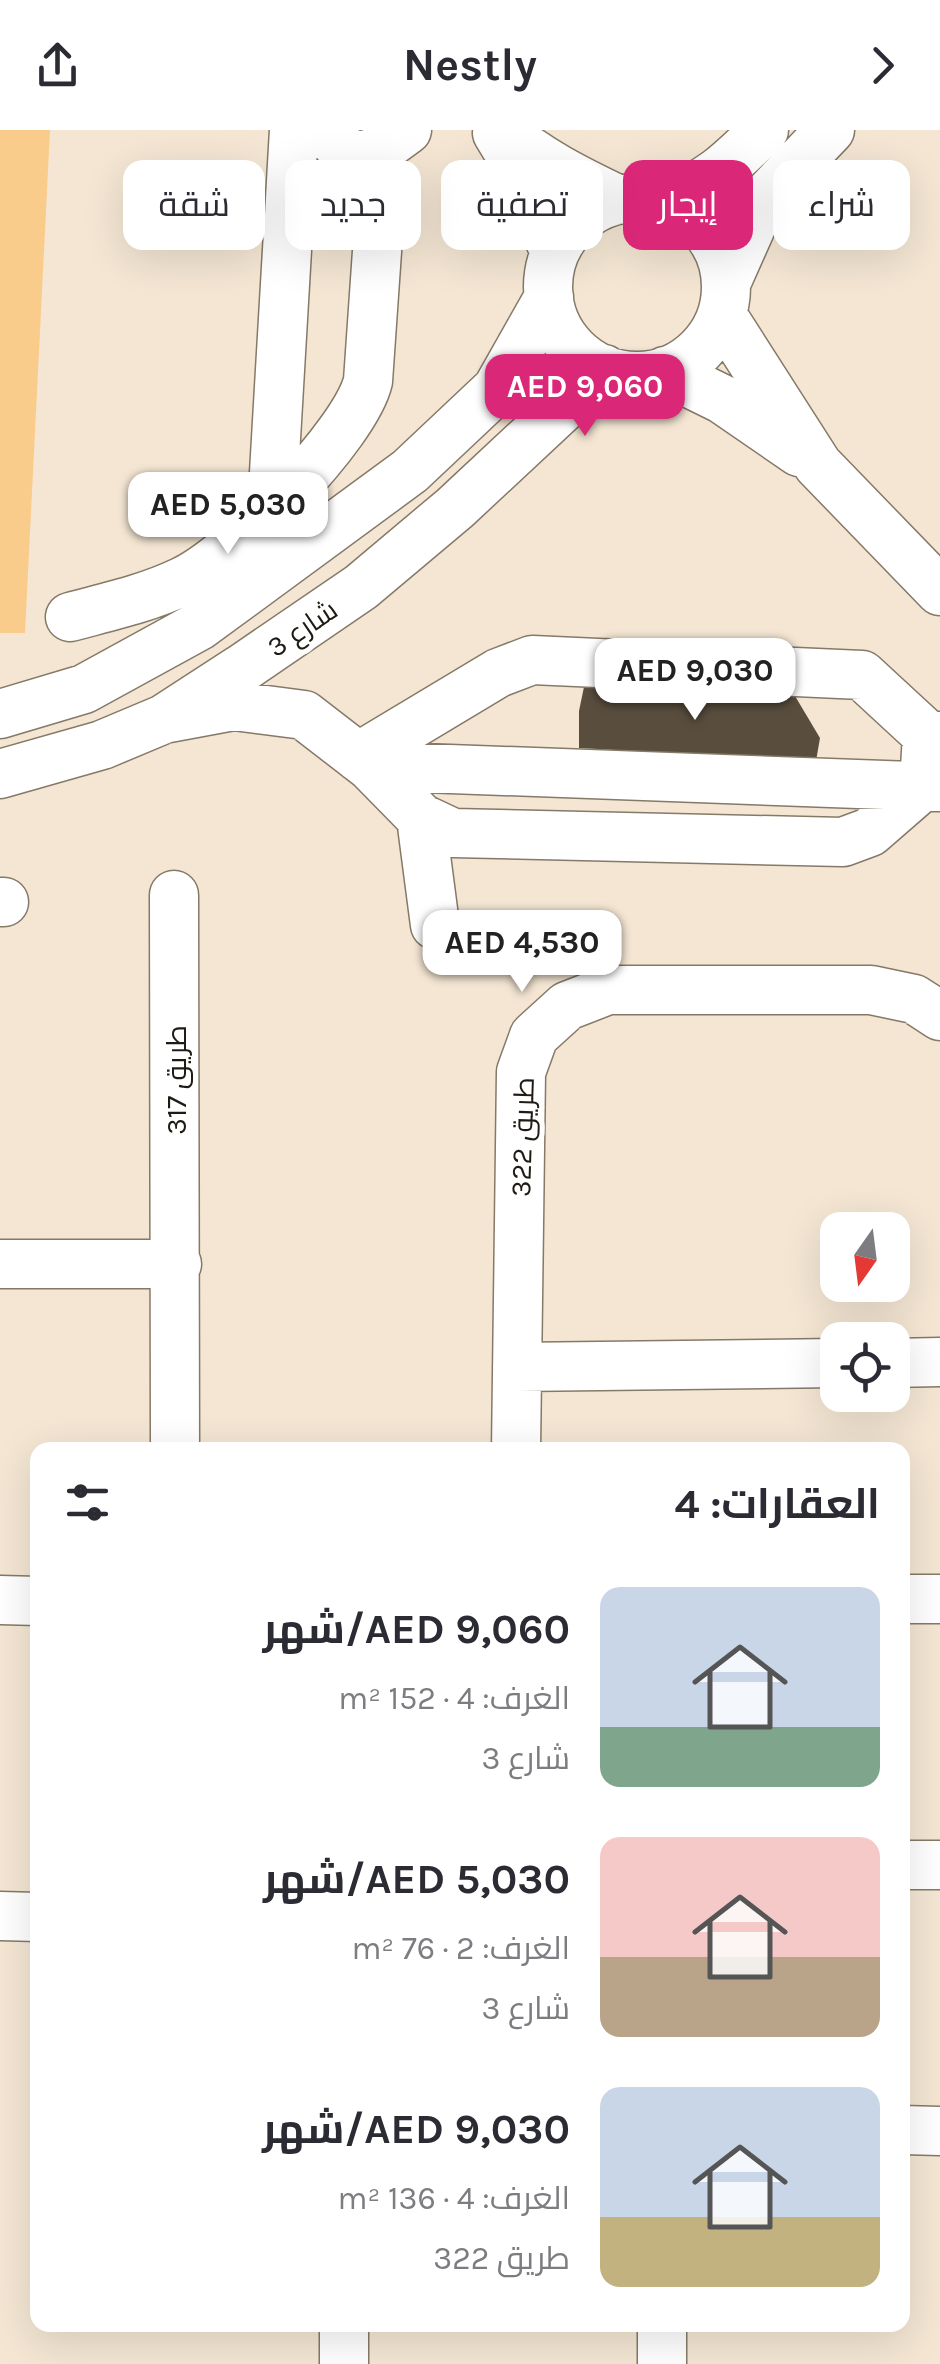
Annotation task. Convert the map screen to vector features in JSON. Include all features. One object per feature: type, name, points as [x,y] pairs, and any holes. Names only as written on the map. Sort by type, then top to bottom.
[{"type":"street","points":[[272,507],[294,130]]},
{"type":"street","points":[[326,130],[346,152],[366,155],[407,130]]},
{"type":"street","points":[[498,130],[574,179],[623,195]]},
{"type":"street","points":[[498,130],[515,163],[552,275],[555,320],[566,340],[583,357],[604,369],[624,374],[665,371],[700,350],[763,200],[830,130]]},
{"type":"street","points":[[732,160],[764,130]]},
{"type":"street","points":[[70,617],[136,600],[184,581],[228,552],[319,460],[364,399],[380,208],[366,155]]},
{"type":"street","points":[[0,714],[84,689],[200,626],[410,472],[497,389],[552,275],[570,228],[592,210],[623,204]]},
{"type":"street","points":[[716,250],[722,260],[724,298],[818,465]]},
{"type":"street","name":"شارع 3","points":[[0,774],[102,745],[164,719],[361,587],[455,508],[604,369]]},
{"type":"street","points":[[665,371],[722,400],[818,465],[940,591]]},
{"type":"street","points":[[364,762],[498,673],[532,660],[862,675],[934,736],[932,786]]},
{"type":"street","points":[[164,719],[234,706],[304,716],[364,762],[421,818],[453,833],[843,842],[870,832],[932,786]]},
{"type":"street","points":[[364,762],[932,786]]},
{"type":"street","points":[[421,818],[435,926]]},
{"type":"street","name":"طريق 317","points":[[174,895],[175,1442]]},
{"type":"street","name":"طريق 322","points":[[516,1442],[521,1072],[534,1036],[567,1006],[608,990],[871,990],[914,998],[940,1016]]},
{"type":"street","points":[[0,1264],[177,1264]]},
{"type":"street","points":[[910,1363],[940,1362]]},
{"type":"street","points":[[517,1367],[820,1363]]},
{"type":"street","points":[[910,1599],[940,1599]]},
{"type":"street","points":[[0,1600],[30,1601]]},
{"type":"street","points":[[910,1866],[940,1865]]},
{"type":"street","points":[[0,1916],[30,1917]]},
{"type":"street","points":[[910,2130],[940,2130]]},
{"type":"street","points":[[344,2332],[344,2364]]},
{"type":"street","points":[[662,2332],[662,2364]]},
{"type":"shaded area","points":[[0,130],[50,130],[25,633],[0,633]]},
{"type":"building","points":[[585,682],[795,696],[820,738],[816,761],[579,748],[579,711]]}]
